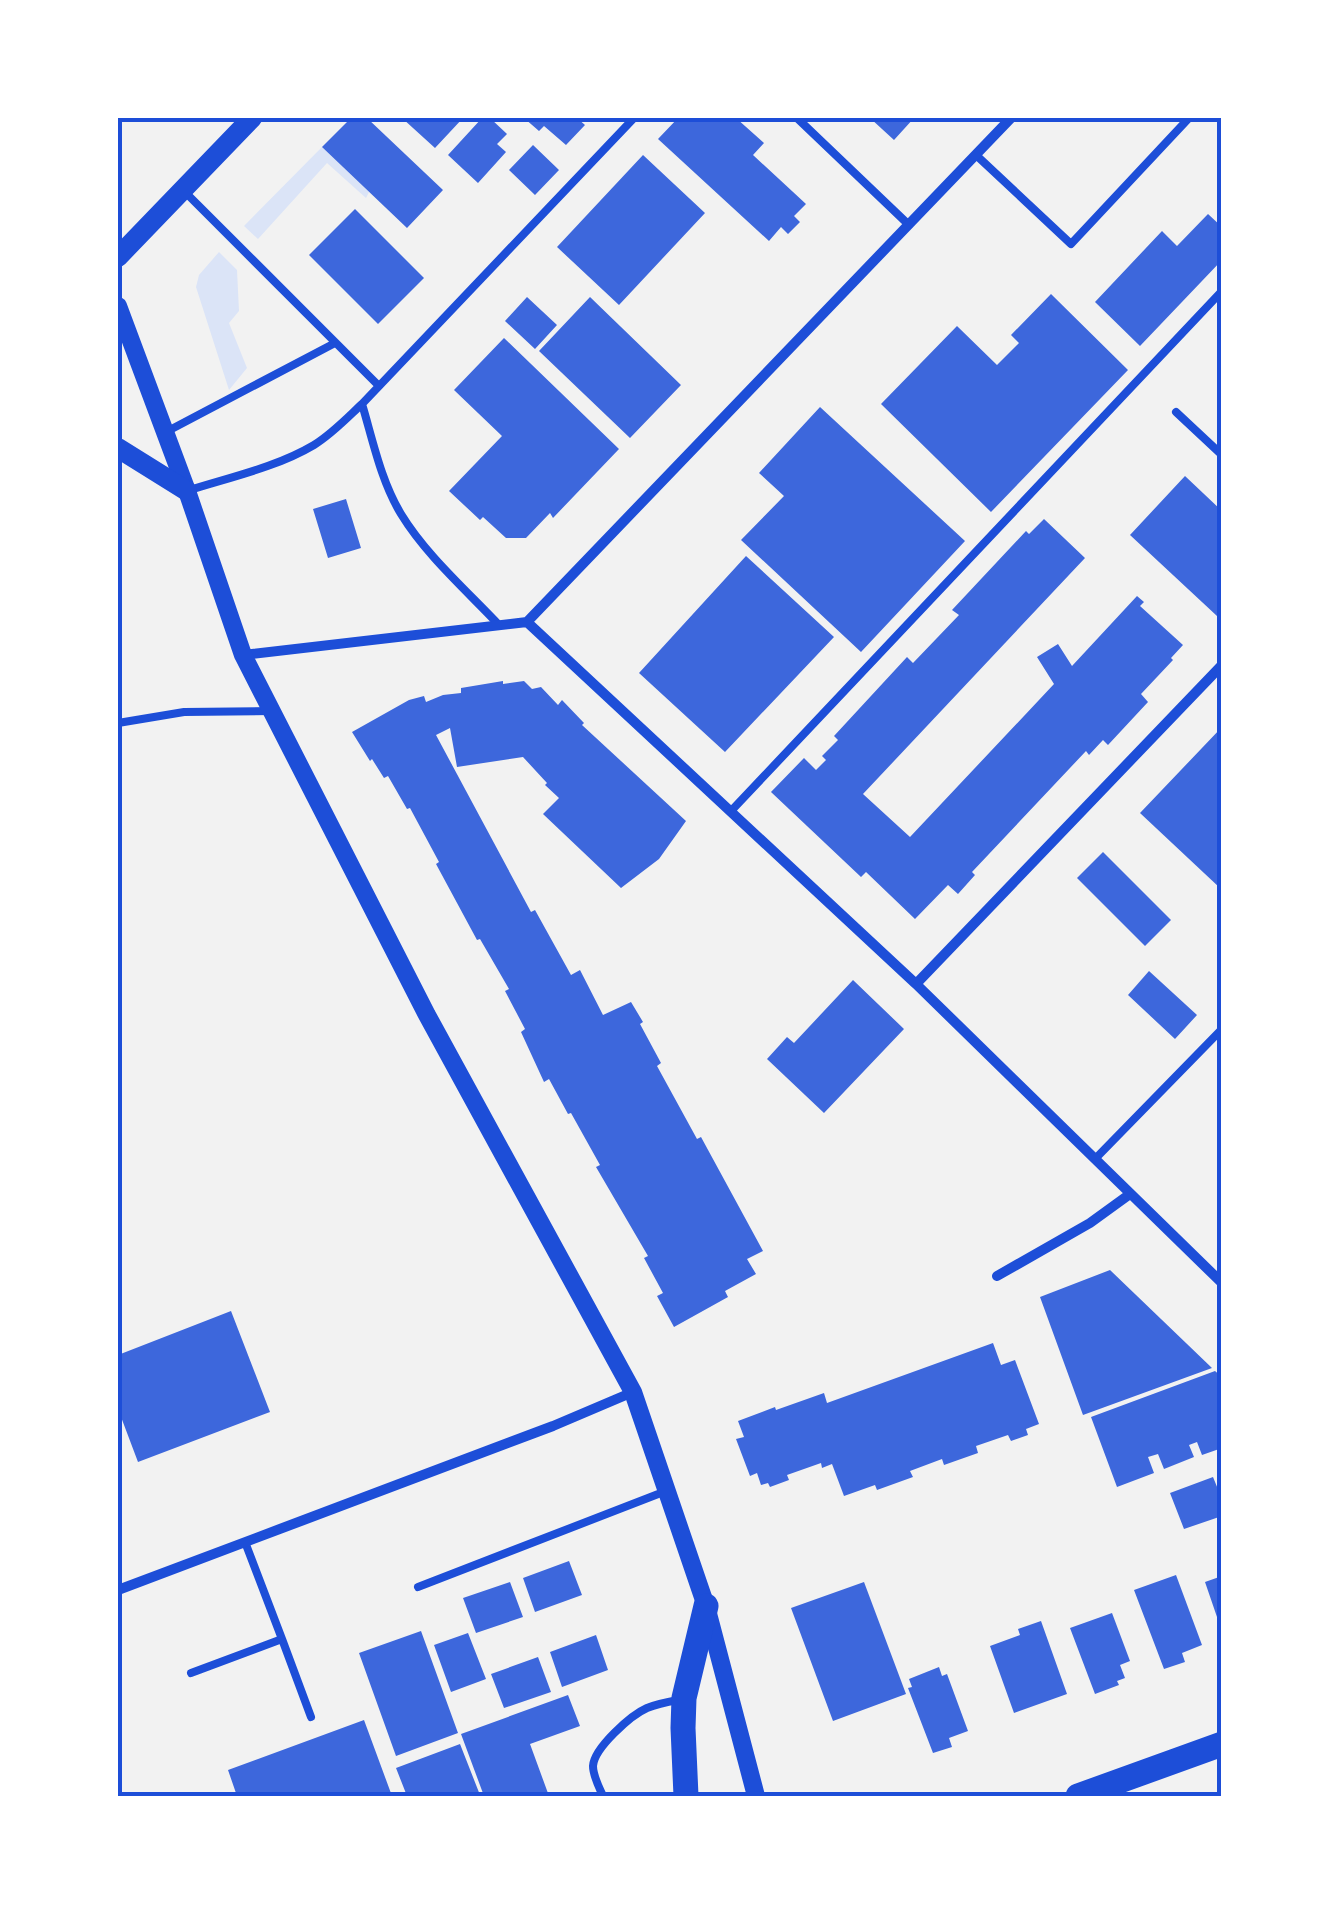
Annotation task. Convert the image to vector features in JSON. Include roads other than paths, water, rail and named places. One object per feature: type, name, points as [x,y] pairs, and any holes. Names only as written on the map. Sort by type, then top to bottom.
[{"type":"main road","points":[[118,257],[252,118]]},
{"type":"main road","points":[[118,448],[187,491]]},
{"type":"main road","points":[[686,1796],[684,1698],[706,1606]]},
{"type":"main road","points":[[1078,1796],[1222,1744]]},
{"type":"street","points":[[243,655],[527,622],[1011,118]]},
{"type":"street","points":[[118,306],[243,655],[427,1015],[632,1392],[706,1606],[756,1796]]},
{"type":"street","points":[[527,622],[916,984],[1222,1284]]},
{"type":"street","points":[[916,984],[1222,665]]},
{"type":"street","points":[[997,1276],[1090,1224],[1130,1194]]},
{"type":"street","points":[[118,1590],[553,1426],[632,1392]]},
{"type":"lane","points":[[187,491],[317,444],[362,404],[634,118]]},
{"type":"lane","points":[[796,118],[909,225]]},
{"type":"lane","points":[[976,155],[1071,244],[1189,118]]},
{"type":"lane","points":[[183,190],[379,386]]},
{"type":"lane","points":[[732,810],[1222,291]]},
{"type":"lane","points":[[164,433],[335,343]]},
{"type":"lane","points":[[362,404],[386,484],[402,517],[499,625]]},
{"type":"lane","points":[[1176,412],[1222,455]]},
{"type":"lane","points":[[118,723],[184,712],[271,711]]},
{"type":"lane","points":[[1095,1159],[1222,1029]]},
{"type":"lane","points":[[418,1587],[667,1491]]},
{"type":"lane","points":[[245,1542],[311,1717]]},
{"type":"lane","points":[[191,1673],[282,1639]]},
{"type":"lane","points":[[602,1796],[593,1768],[595,1756],[636,1714],[684,1698]]}]
